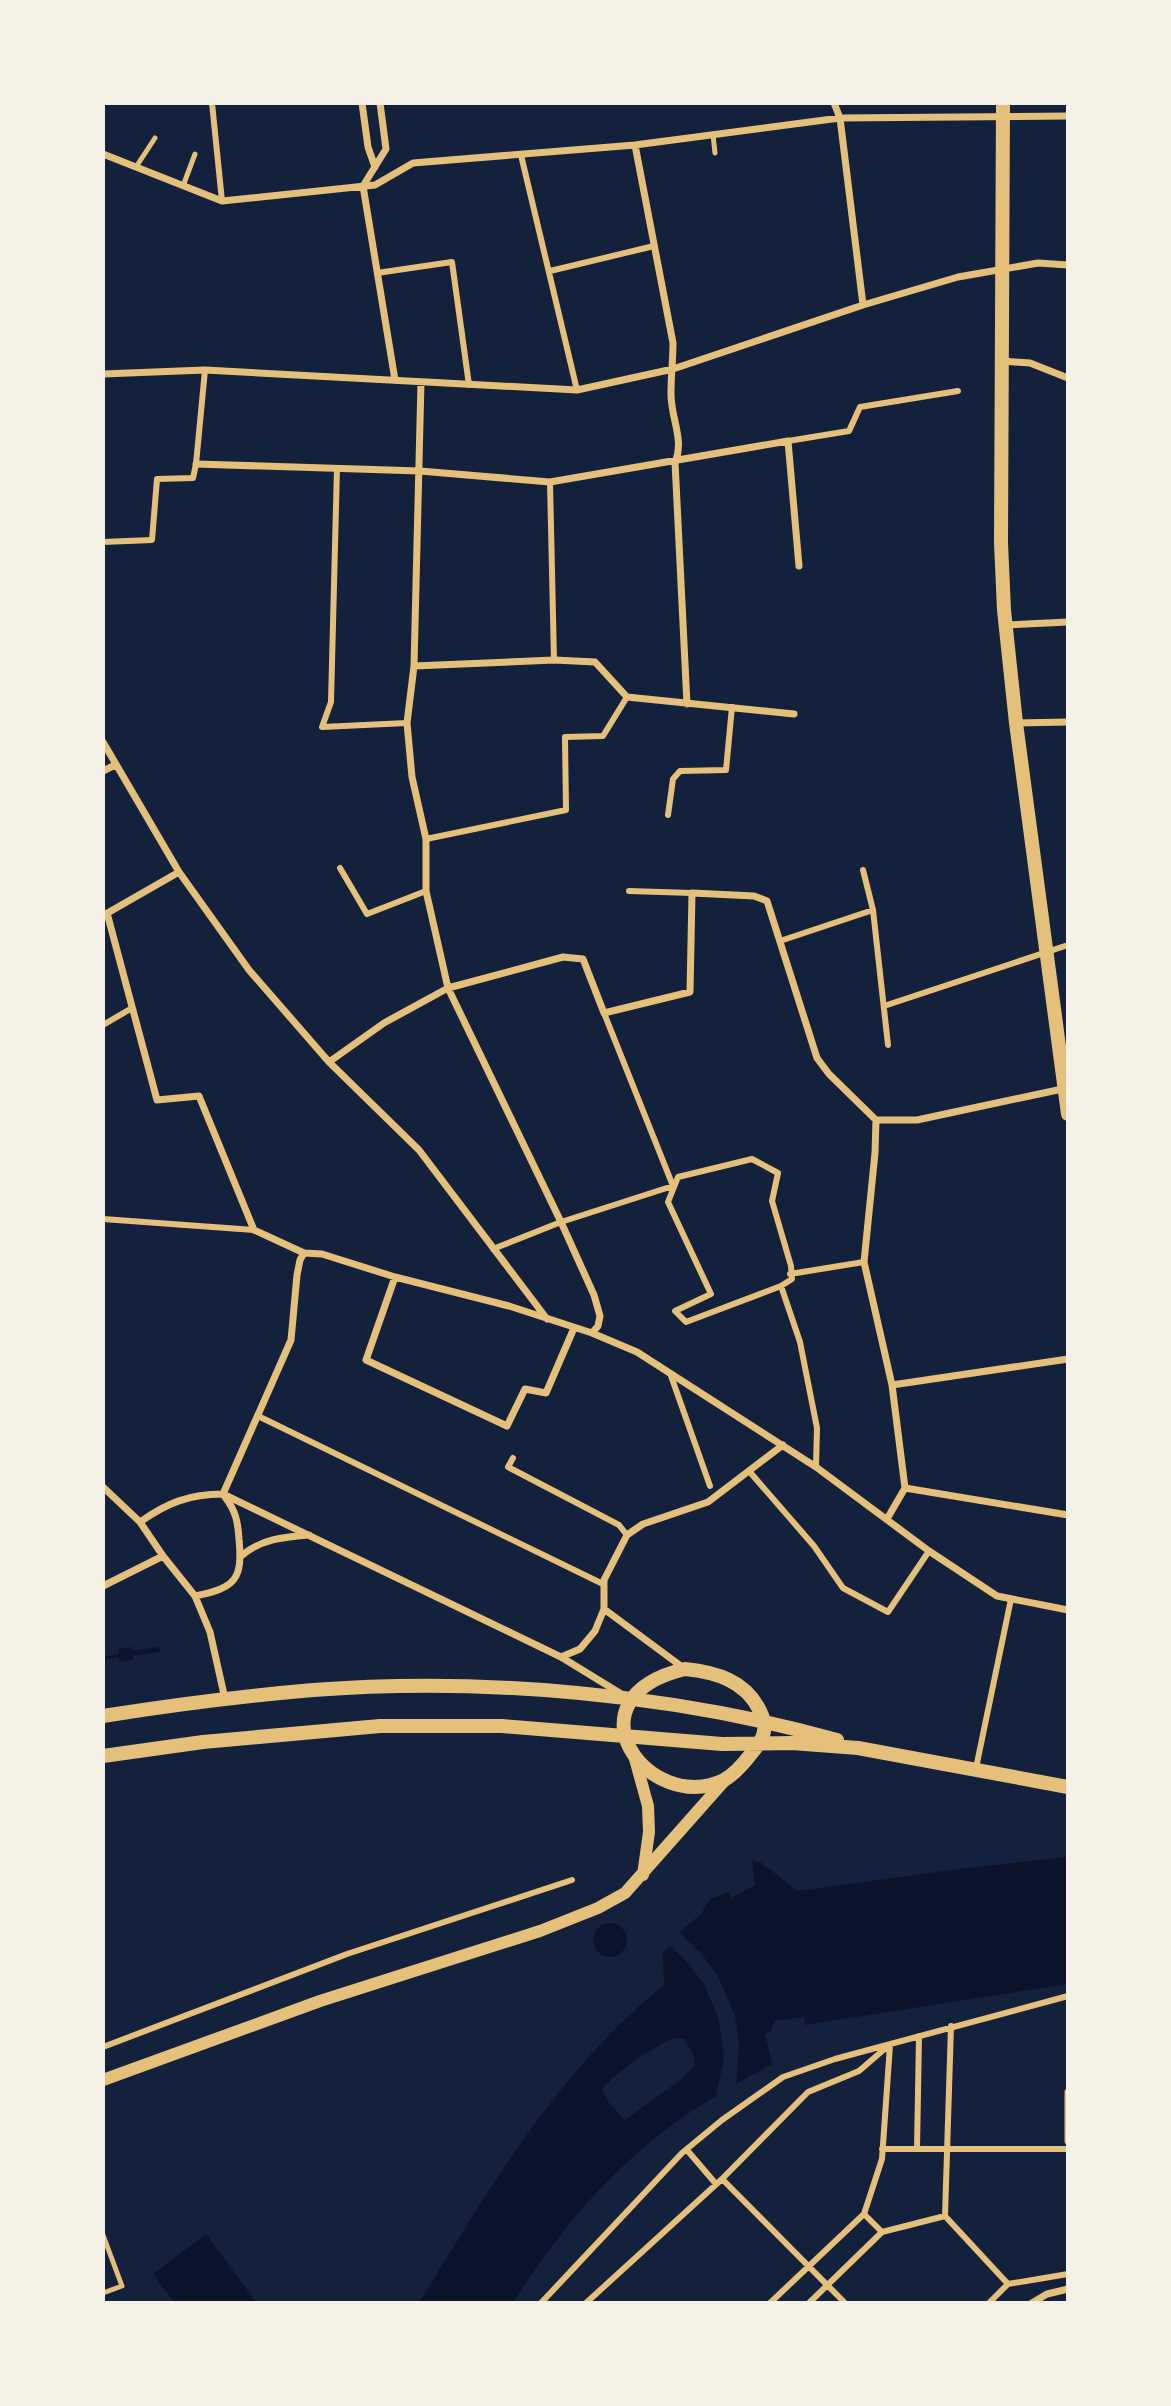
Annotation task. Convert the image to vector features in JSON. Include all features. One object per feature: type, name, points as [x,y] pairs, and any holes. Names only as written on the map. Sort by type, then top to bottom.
[{"type":"main road","points":[[1002,110],[1001,543],[1005,625],[1068,1114]]},
{"type":"main road","points":[[685,1670],[714,1673],[738,1684],[756,1703],[765,1721],[765,1734],[760,1744],[726,1779],[714,1783],[691,1786],[663,1778],[635,1759],[624,1736],[624,1718],[636,1692],[655,1679],[685,1670]]},
{"type":"main road","points":[[103,1716],[314,1690],[420,1686],[547,1691],[631,1699],[765,1721],[883,1752]]},
{"type":"main road","points":[[103,1756],[235,1738],[380,1726],[534,1727],[722,1744],[828,1745],[883,1752],[1068,1787]]},
{"type":"street","points":[[212,103],[222,201]]},
{"type":"street","points":[[362,103],[368,146],[375,167]]},
{"type":"street","points":[[380,103],[386,149],[363,186],[395,380]]},
{"type":"street","points":[[834,103],[840,118],[863,305]]},
{"type":"street","points":[[103,154],[222,201],[375,185],[413,163],[635,145],[840,118],[1002,110],[1068,116]]},
{"type":"street","points":[[635,145],[673,343],[670,394],[680,451],[675,462],[687,704]]},
{"type":"street","points":[[521,155],[577,390]]},
{"type":"street","points":[[550,271],[654,246]]},
{"type":"street","points":[[377,272],[452,262],[469,385]]},
{"type":"street","points":[[103,374],[205,370],[577,390],[673,369],[863,305],[958,278],[1049,262],[1068,265]]},
{"type":"street","points":[[1002,361],[1030,363],[1068,379]]},
{"type":"street","points":[[103,542],[152,540],[157,480],[193,478],[205,370]]},
{"type":"street","points":[[421,382],[414,666],[407,723],[412,777],[426,839],[426,891],[448,988],[561,1222],[598,1307],[598,1326],[592,1333]]},
{"type":"street","points":[[196,464],[420,471],[550,482],[849,431],[860,407],[958,391]]},
{"type":"street","points":[[788,442],[799,566]]},
{"type":"street","points":[[337,468],[331,702],[322,727],[407,723]]},
{"type":"street","points":[[550,482],[554,660]]},
{"type":"street","points":[[1005,625],[1068,622]]},
{"type":"street","points":[[414,666],[554,660],[595,662],[627,697],[794,713]]},
{"type":"street","points":[[426,839],[566,810],[565,737],[603,736],[627,697]]},
{"type":"street","points":[[668,815],[673,779],[680,771],[726,770],[732,707]]},
{"type":"street","points":[[1016,723],[1068,722]]},
{"type":"street","points":[[103,742],[179,872],[249,970],[329,1062],[419,1150],[547,1319]]},
{"type":"street","points":[[103,771],[115,765]]},
{"type":"street","points":[[340,868],[367,914],[426,891]]},
{"type":"street","points":[[863,870],[873,910],[888,1045]]},
{"type":"street","points":[[179,872],[105,914],[157,1100],[199,1096],[254,1230]]},
{"type":"street","points":[[629,891],[754,896],[767,901],[817,1058],[829,1074],[876,1120],[917,1120],[1066,1088]]},
{"type":"street","points":[[604,1013],[690,992],[692,893]]},
{"type":"street","points":[[780,941],[873,910]]},
{"type":"street","points":[[884,1006],[1068,945]]},
{"type":"street","points":[[329,1062],[384,1023],[448,988],[563,957],[583,959],[673,1186]]},
{"type":"street","points":[[103,1025],[132,1008]]},
{"type":"street","points":[[876,1120],[864,1262],[892,1385],[905,1488],[887,1519]]},
{"type":"street","points":[[752,1159],[778,1173],[772,1201],[791,1266],[790,1281],[686,1322],[675,1311],[710,1294],[668,1202],[673,1186],[678,1177],[752,1159]]},
{"type":"street","points":[[493,1249],[561,1222],[673,1186]]},
{"type":"street","points":[[103,1219],[254,1230],[304,1253],[323,1255],[395,1277],[509,1306],[592,1333],[637,1352],[669,1371],[816,1467],[929,1551],[997,1595],[1068,1610]]},
{"type":"street","points":[[223,1494],[291,1340],[297,1275],[304,1253]]},
{"type":"street","points":[[790,1274],[864,1262]]},
{"type":"street","points":[[395,1277],[366,1360],[507,1426],[525,1389],[546,1393],[574,1328]]},
{"type":"street","points":[[781,1286],[800,1342],[817,1428],[816,1467]]},
{"type":"street","points":[[892,1385],[1068,1359]]},
{"type":"street","points":[[669,1371],[710,1486]]},
{"type":"street","points":[[258,1416],[603,1584]]},
{"type":"street","points":[[561,1657],[580,1649],[600,1622],[604,1609],[603,1584],[628,1535],[643,1524],[708,1502],[783,1445]]},
{"type":"street","points":[[513,1458],[508,1467],[619,1525],[628,1535]]},
{"type":"street","points":[[749,1471],[814,1546],[843,1588],[888,1612],[929,1551]]},
{"type":"street","points":[[103,1487],[140,1522],[195,1595],[210,1632],[225,1699]]},
{"type":"street","points":[[905,1488],[1068,1515]]},
{"type":"street","points":[[195,1595],[226,1587],[239,1572],[241,1556],[235,1512],[223,1494]]},
{"type":"street","points":[[140,1522],[158,1509],[185,1497],[223,1494],[561,1657],[631,1699]]},
{"type":"street","points":[[241,1556],[259,1543],[309,1535]]},
{"type":"street","points":[[103,1586],[163,1556]]},
{"type":"street","points":[[976,1770],[1011,1599]]},
{"type":"street","points":[[604,1609],[685,1670]]},
{"type":"street","points":[[635,1759],[648,1806],[649,1832],[643,1875]]},
{"type":"street","points":[[103,2080],[320,2001],[571,1919],[625,1893],[726,1779]]},
{"type":"street","points":[[103,2048],[347,1954],[572,1880]]},
{"type":"street","points":[[541,2303],[687,2150],[722,2120],[783,2077],[835,2059],[951,2026],[1068,1996]]},
{"type":"street","points":[[951,2026],[945,2216],[1008,2284]]},
{"type":"street","points":[[917,2149],[919,2036]]},
{"type":"street","points":[[770,2303],[864,2214],[881,2159],[890,2045]]},
{"type":"street","points":[[586,2303],[719,2182],[808,2092],[859,2071],[890,2045]]},
{"type":"street","points":[[1068,2092],[1068,2141]]},
{"type":"street","points":[[882,2149],[1068,2149]]},
{"type":"street","points":[[687,2150],[845,2303]]},
{"type":"street","points":[[864,2214],[882,2232]]},
{"type":"street","points":[[809,2303],[882,2232],[945,2216]]},
{"type":"street","points":[[989,2303],[1008,2284],[1068,2274]]},
{"type":"street","points":[[1032,2303],[1047,2294],[1068,2289]]},
{"type":"lane","points":[[713,135],[715,153]]},
{"type":"lane","points":[[136,167],[155,138]]},
{"type":"lane","points":[[183,186],[195,154]]},
{"type":"lane","points":[[656,256],[666,255]]},
{"type":"lane","points":[[103,2235],[122,2286],[103,2293]]},
{"type":"water","points":[[132,1647],[133,1651],[159,1647],[160,1652],[133,1656],[133,1660],[120,1662],[119,1657],[103,1660],[103,1657],[119,1654],[119,1649]]},
{"type":"water","points":[[1068,1857],[1068,1984],[805,2025],[804,2017],[774,2021],[771,2032],[765,2034],[772,2064],[684,2117],[625,2164],[565,2229],[513,2303],[419,2303],[499,2175],[558,2093],[626,2018],[664,1985],[663,1953],[685,1927],[701,1914],[710,1899],[729,1892],[731,1898],[755,1885],[752,1860],[760,1862],[798,1891]],"holes":[[[674,2038],[684,2039],[694,2056],[694,2066],[679,2081],[625,2120],[609,2103],[602,2090],[625,2068],[656,2047]]]},
{"type":"water","points":[[610,1923],[622,1928],[627,1940],[622,1952],[610,1957],[598,1952],[593,1940],[598,1928]]},
{"type":"water","points":[[206,2234],[257,2303],[175,2303],[153,2274]]},
{"type":"pier","points":[[680,1933],[700,1952],[718,1976],[735,2016],[739,2045],[736,2085],[716,2096],[724,2059],[719,2020],[704,1984],[688,1963],[669,1945]]}]
